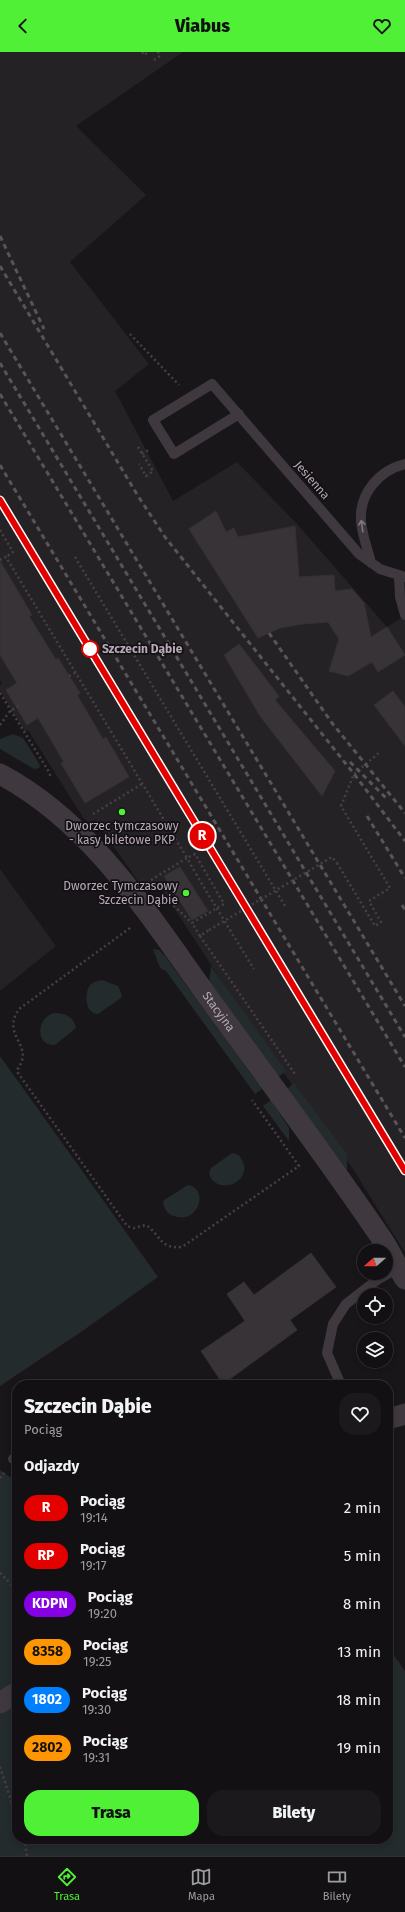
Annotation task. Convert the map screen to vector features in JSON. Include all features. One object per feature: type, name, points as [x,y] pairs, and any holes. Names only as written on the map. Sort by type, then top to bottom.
[{"type":"street","name":"Stacyjna","points":[[0,774],[35,796],[66,819],[105,859],[132,893],[313,1141],[385,1244],[401,1273]]},
{"type":"street","points":[[393,1418],[405,1414]]},
{"type":"street","points":[[0,1703],[12,1695]]},
{"type":"lane","name":"Jesienna","points":[[238,414],[174,454],[153,420],[212,384],[238,414],[352,546],[371,563],[385,571],[402,576]]},
{"type":"lane","points":[[371,563],[362,526],[361,511],[364,501],[370,487],[380,476],[392,468],[405,464]]},
{"type":"lane","points":[[402,576],[400,597],[405,615]]},
{"type":"lane","points":[[339,1380],[327,1353],[333,1324],[346,1304],[377,1280],[401,1273]]},
{"type":"path","points":[[142,52],[144,55],[148,52]]},
{"type":"path","points":[[154,60],[160,56],[158,52]]},
{"type":"path","points":[[130,334],[182,389]]},
{"type":"path","points":[[138,447],[153,471],[146,476],[139,464]]},
{"type":"path","points":[[142,454],[151,448]]},
{"type":"path","points":[[0,530],[13,552],[0,560]]},
{"type":"path","points":[[6,557],[254,969]]},
{"type":"path","points":[[75,557],[248,842],[285,906]]},
{"type":"path","points":[[69,676],[75,673]]},
{"type":"path","points":[[0,693],[50,772],[52,784]]},
{"type":"path","points":[[0,725],[10,711],[20,705]]},
{"type":"path","points":[[200,936],[332,857],[375,926],[381,922],[369,901],[390,888],[340,806],[354,774],[380,752]]},
{"type":"path","points":[[88,818],[142,784]]},
{"type":"path","points":[[132,893],[194,854],[224,904],[192,923],[295,1074]]},
{"type":"path","points":[[134,934],[130,928],[19,1009],[13,1016],[10,1029],[22,1051],[23,1062],[17,1070],[18,1074],[127,1226],[134,1228],[146,1225],[165,1245],[173,1248],[182,1247],[299,1166],[250,1097]]},
{"type":"path","points":[[0,1573],[12,1585]]},
{"type":"path","points":[[0,1767],[12,1804]]},
{"type":"path","points":[[25,1844],[27,1856]]},
{"type":"shaded area","points":[[0,52],[183,52],[76,126],[146,195],[70,262],[149,364],[115,391],[173,501],[237,462],[298,525],[387,627],[405,616],[405,1253],[353,1169],[262,1043],[157,882],[145,891],[95,820],[90,823],[84,819],[28,730],[25,732],[0,691],[0,685],[2,684],[0,680]]},
{"type":"shaded area","points":[[13,734],[23,738],[40,765],[39,768],[34,769],[0,749],[0,739]]},
{"type":"shaded area","points":[[0,869],[56,946],[0,991]]},
{"type":"shaded area","points":[[153,949],[159,950],[165,956],[262,1089],[255,1094],[166,971],[160,968]]},
{"type":"shaded area","points":[[211,966],[286,1071],[278,1077],[209,983]]},
{"type":"shaded area","points":[[102,980],[118,986],[122,995],[121,998],[98,1014],[90,1011],[86,998],[90,985],[94,982]]},
{"type":"shaded area","points":[[54,1013],[62,1014],[71,1018],[76,1028],[55,1045],[48,1044],[44,1041],[41,1037],[40,1031],[44,1020]]},
{"type":"shaded area","points":[[0,1056],[158,1277],[81,1332],[0,1386]]},
{"type":"shaded area","points":[[294,1083],[347,1154],[347,1171],[287,1089]]},
{"type":"shaded area","points":[[271,1100],[289,1128],[289,1141],[263,1106]]},
{"type":"shaded area","points":[[232,1153],[238,1155],[242,1160],[244,1168],[243,1175],[233,1184],[219,1185],[213,1181],[209,1174],[211,1168]]},
{"type":"shaded area","points":[[188,1185],[195,1188],[200,1199],[195,1211],[189,1216],[182,1217],[170,1214],[165,1208],[163,1203],[164,1200]]},
{"type":"shaded area","points":[[0,1470],[12,1478],[12,1844],[393,1844],[393,1654],[405,1671],[405,1856],[0,1856]]},
{"type":"building","points":[[216,511],[226,532],[234,528],[238,537],[295,526],[299,577],[334,575],[335,591],[352,589],[364,603],[371,637],[387,627],[405,655],[378,672],[372,662],[348,676],[329,671],[339,639],[328,622],[302,624],[280,628],[258,638],[189,529]]},
{"type":"building","points":[[0,561],[32,615],[29,616],[56,660],[58,658],[80,693],[77,695],[103,739],[106,737],[129,777],[85,803],[61,763],[64,762],[38,718],[27,725],[6,690],[17,683],[0,655]]},
{"type":"building","points":[[239,644],[279,696],[275,700],[335,771],[322,796],[260,716],[224,655]]},
{"type":"building","points":[[393,691],[405,707],[405,746],[374,705]]},
{"type":"building","name":"Dworzec Tymczasowy Szczecin Dąbie","points":[[180,867],[208,911],[192,920],[164,876]]},
{"type":"building","points":[[311,1253],[336,1287],[290,1320],[297,1330],[228,1380],[220,1380],[201,1351],[245,1321],[227,1294],[244,1282],[254,1295]]},
{"type":"railway","points":[[0,236],[44,329]]},
{"type":"railway","points":[[0,266],[138,496],[165,537],[354,774],[405,841]]},
{"type":"railway","points":[[0,333],[405,1006]]},
{"type":"railway","points":[[0,363],[405,1037]]},
{"type":"railway","points":[[0,394],[405,1067]]},
{"type":"railway","points":[[0,465],[405,1138]]},
{"type":"railway","points":[[0,500],[405,1171]]},
{"type":"railway","points":[[269,633],[332,723],[405,813]]},
{"type":"railway","points":[[350,762],[388,800]]},
{"type":"railway","points":[[367,816],[405,878]]},
{"type":"railway","points":[[402,905],[405,910]]},
{"type":"train","name":"R","points":[[0,500],[405,1171]]},
{"type":"place","name":"Szczecin Dąbie","points":[[90,649]]},
{"type":"place","name":"Dworzec tymczasowy - kasy biletowe PKP","points":[[122,812]]},
{"type":"place","name":"Dworzec Tymczasowy Szczecin Dąbie","points":[[186,893]]}]
